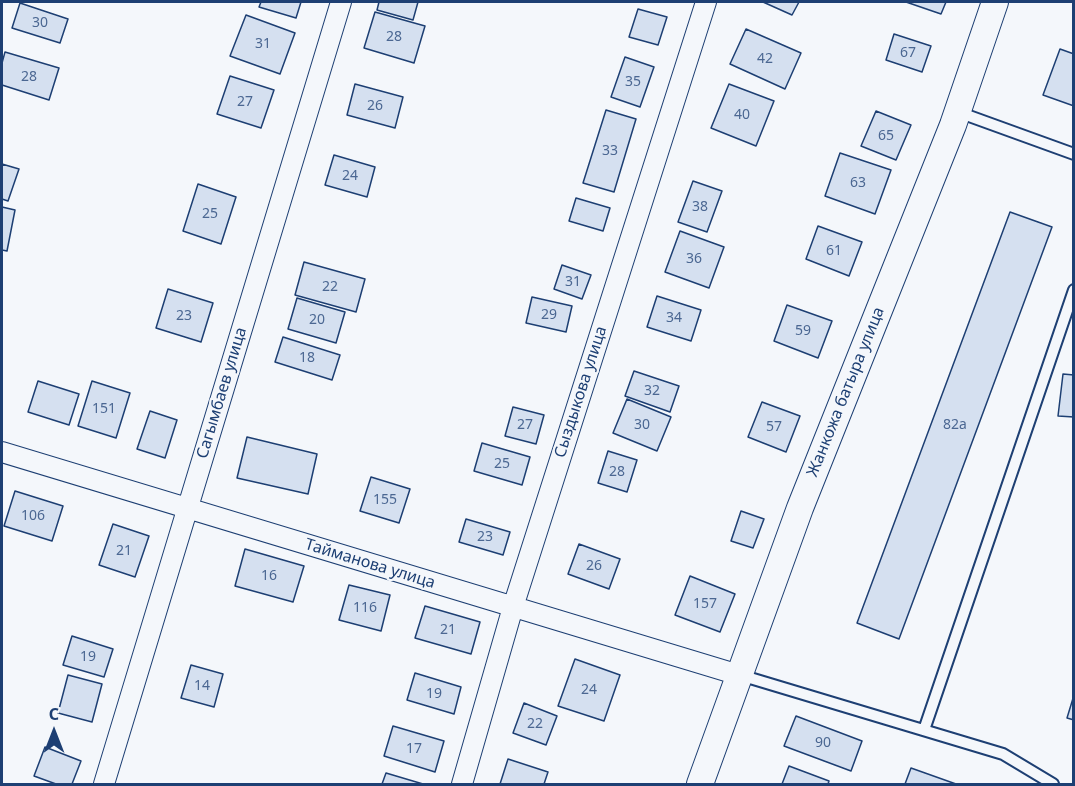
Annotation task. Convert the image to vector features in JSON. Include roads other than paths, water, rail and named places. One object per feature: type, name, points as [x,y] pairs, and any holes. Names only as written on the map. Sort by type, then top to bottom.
[{"type":"street","name":"Сагымбаев улица","points":[[104,784],[341,2]]},
{"type":"street","name":"Сыздыкова улица","points":[[462,784],[513,606],[706,2]]},
{"type":"street","name":"Жанкожа батыра улица","points":[[700,784],[800,508],[958,111],[995,2]]},
{"type":"street","name":"Тайманова улица","points":[[2,453],[739,675]]},
{"type":"lane","points":[[958,111],[1074,153]]},
{"type":"lane","points":[[924,730],[1074,290]]},
{"type":"lane","points":[[739,675],[1003,754],[1053,784]]}]
